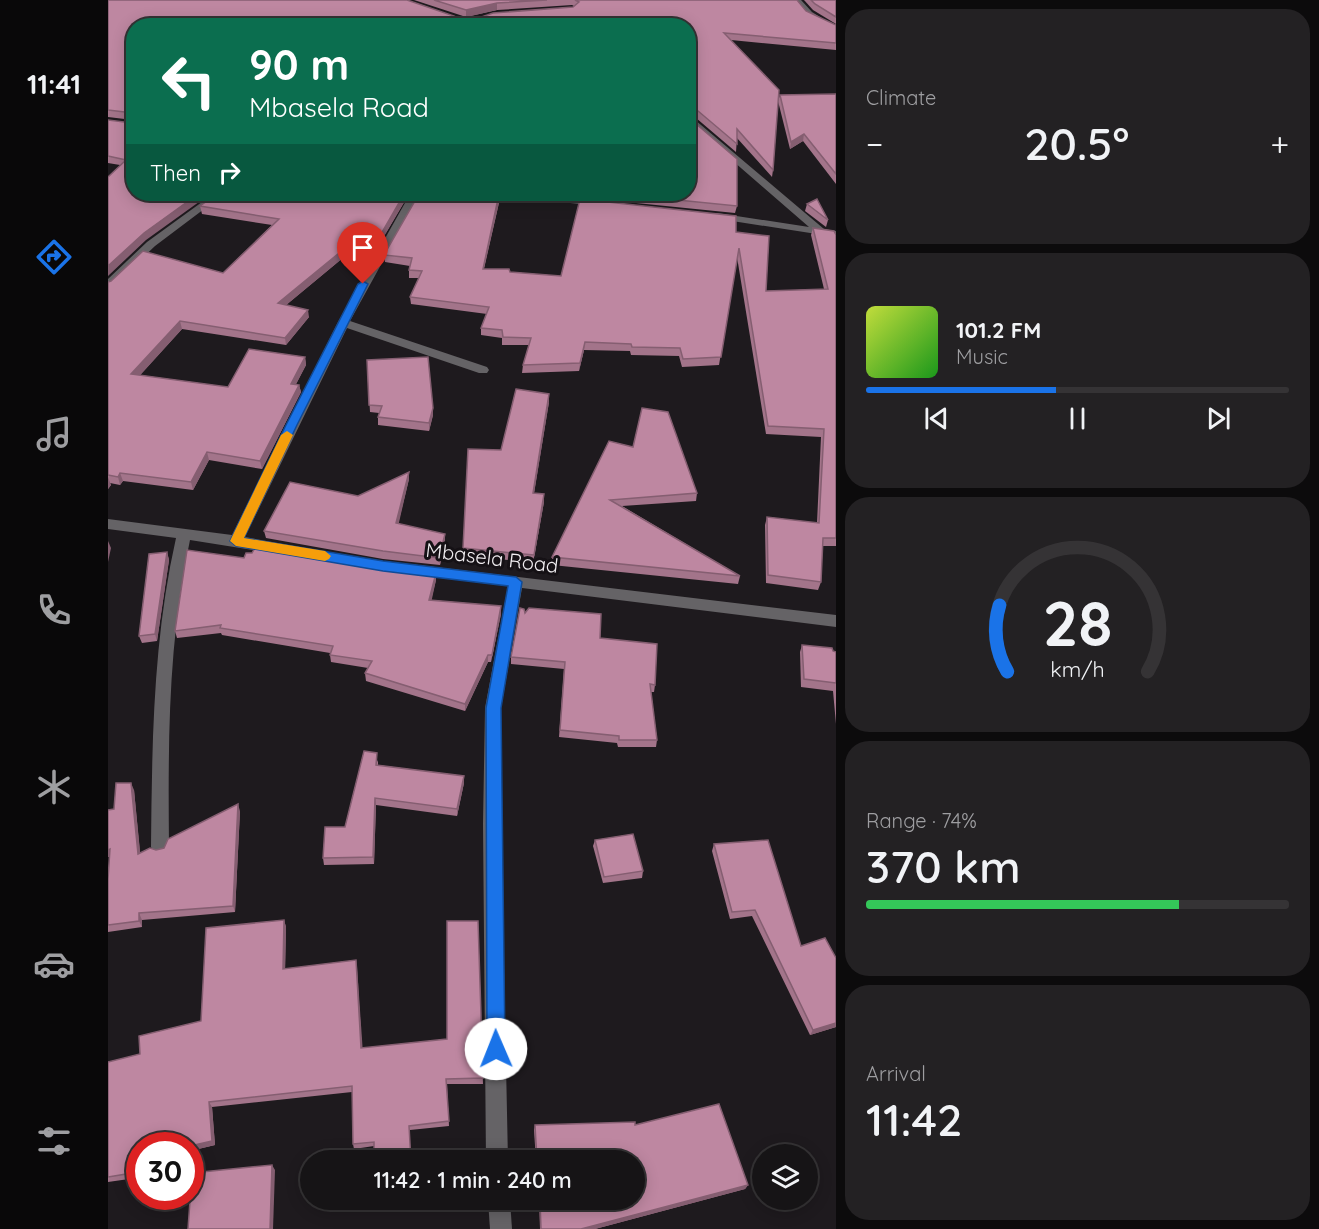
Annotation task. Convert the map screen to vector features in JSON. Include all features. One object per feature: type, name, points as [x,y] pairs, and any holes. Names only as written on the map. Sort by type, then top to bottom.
[{"type":"street","points":[[399,0],[445,18]]},
{"type":"street","points":[[797,0],[809,14],[836,30]]},
{"type":"street","points":[[484,18],[488,17]]},
{"type":"street","points":[[696,124],[819,230]]},
{"type":"street","points":[[108,285],[151,244],[209,201]]},
{"type":"street","points":[[236,541],[373,265],[411,201]]},
{"type":"street","points":[[579,201],[615,205]]},
{"type":"street","points":[[708,215],[836,234]]},
{"type":"street","points":[[344,322],[483,370]]},
{"type":"street","points":[[108,524],[236,541],[338,558]]},
{"type":"street","points":[[160,847],[160,729],[165,657],[176,567],[184,534]]},
{"type":"street","name":"Mbasela Road","points":[[394,567],[836,621]]},
{"type":"street","points":[[497,1150],[492,824],[493,708],[516,582]]},
{"type":"street","points":[[500,1210],[501,1229]]},
{"type":"building","points":[[108,0],[407,0],[454,16],[452,18],[126,18],[126,112],[108,110]]},
{"type":"building","points":[[434,0],[547,0],[497,3],[466,10]]},
{"type":"building","points":[[575,0],[797,0],[806,11],[836,25],[836,43],[724,33],[779,90],[773,170],[737,129],[737,144],[696,109],[696,18],[479,18],[493,13],[573,7],[579,2]]},
{"type":"building","points":[[811,0],[836,0],[836,17],[815,4]]},
{"type":"building","points":[[836,94],[836,174],[804,134],[791,142],[780,95]]},
{"type":"building","points":[[108,120],[126,122],[126,160],[108,156]]},
{"type":"building","points":[[696,124],[737,159],[737,206],[687,201],[696,201]]},
{"type":"building","points":[[126,160],[126,201],[188,201],[144,233],[108,266],[108,177]]},
{"type":"building","points":[[817,199],[828,220],[807,204]]},
{"type":"building","points":[[207,201],[400,201],[370,253],[344,249],[278,303],[308,310],[285,338],[180,321],[131,374],[228,387],[249,349],[305,357],[291,384],[299,385],[260,461],[207,452],[191,482],[120,473],[118,477],[108,475],[108,282],[143,251],[223,273],[279,219],[200,206]]},
{"type":"building","points":[[415,201],[498,201],[483,269],[509,269],[510,272],[561,276],[580,201],[598,201],[736,216],[736,232],[769,236],[766,291],[828,289],[813,228],[834,231],[836,235],[836,538],[823,538],[821,582],[768,575],[767,517],[819,523],[824,429],[768,426],[739,248],[721,357],[683,359],[680,348],[632,347],[631,344],[585,342],[580,363],[523,365],[531,338],[503,337],[502,330],[481,328],[489,307],[410,297],[422,271],[409,270],[412,258],[384,255]]},
{"type":"building","points":[[428,357],[433,408],[429,423],[378,417],[382,406],[369,405],[367,360]]},
{"type":"building","points":[[516,389],[549,394],[533,493],[544,494],[534,555],[463,548],[468,449],[501,450]]},
{"type":"building","points":[[642,408],[668,412],[697,493],[610,500],[740,576],[552,557],[609,441],[633,447]]},
{"type":"building","points":[[409,472],[396,523],[445,534],[439,558],[264,531],[290,482],[358,496]]},
{"type":"building","points":[[256,546],[436,573],[429,600],[501,606],[492,655],[488,655],[465,704],[365,673],[372,661],[330,655],[333,646],[220,628],[221,625],[175,631],[187,550],[244,558],[246,553],[252,553]]},
{"type":"building","points":[[167,552],[155,634],[139,636],[149,554]]},
{"type":"building","points":[[520,608],[524,609],[525,613],[529,608],[601,614],[600,638],[657,644],[655,685],[650,684],[657,740],[619,740],[619,736],[560,730],[565,662],[511,657]]},
{"type":"building","points":[[802,645],[832,648],[836,652],[836,683],[804,679]]},
{"type":"building","points":[[364,751],[377,753],[376,765],[464,776],[457,809],[375,798],[373,857],[323,858],[325,827],[345,827]]},
{"type":"building","points":[[116,783],[131,783],[138,854],[150,848],[156,850],[164,848],[168,839],[238,804],[233,906],[139,913],[139,921],[108,925],[110,849],[108,850],[108,810],[114,809]]},
{"type":"building","points":[[633,834],[643,871],[604,877],[595,840]]},
{"type":"building","points":[[768,840],[801,946],[825,938],[836,958],[836,1023],[813,1030],[755,910],[732,912],[714,844]]},
{"type":"building","points":[[284,920],[283,969],[356,960],[361,1048],[447,1039],[447,921],[478,921],[483,1078],[446,1079],[449,1121],[409,1126],[410,1150],[374,1150],[374,1142],[353,1144],[352,1086],[209,1102],[212,1141],[204,1143],[204,1132],[126,1132],[126,1174],[108,1177],[108,1062],[140,1054],[139,1036],[201,1021],[206,928]]},
{"type":"building","points":[[719,1104],[748,1185],[581,1229],[541,1229],[540,1210],[645,1210],[645,1150],[536,1150],[535,1125],[635,1122],[635,1125]]},
{"type":"building","points":[[272,1165],[270,1229],[188,1229],[189,1210],[204,1210],[204,1172]]},
{"type":"slow traffic","points":[[287,435],[236,541],[325,556]]},
{"type":"route","points":[[363,284],[236,541],[383,566],[516,582],[493,708],[492,824],[496,1049]]}]
